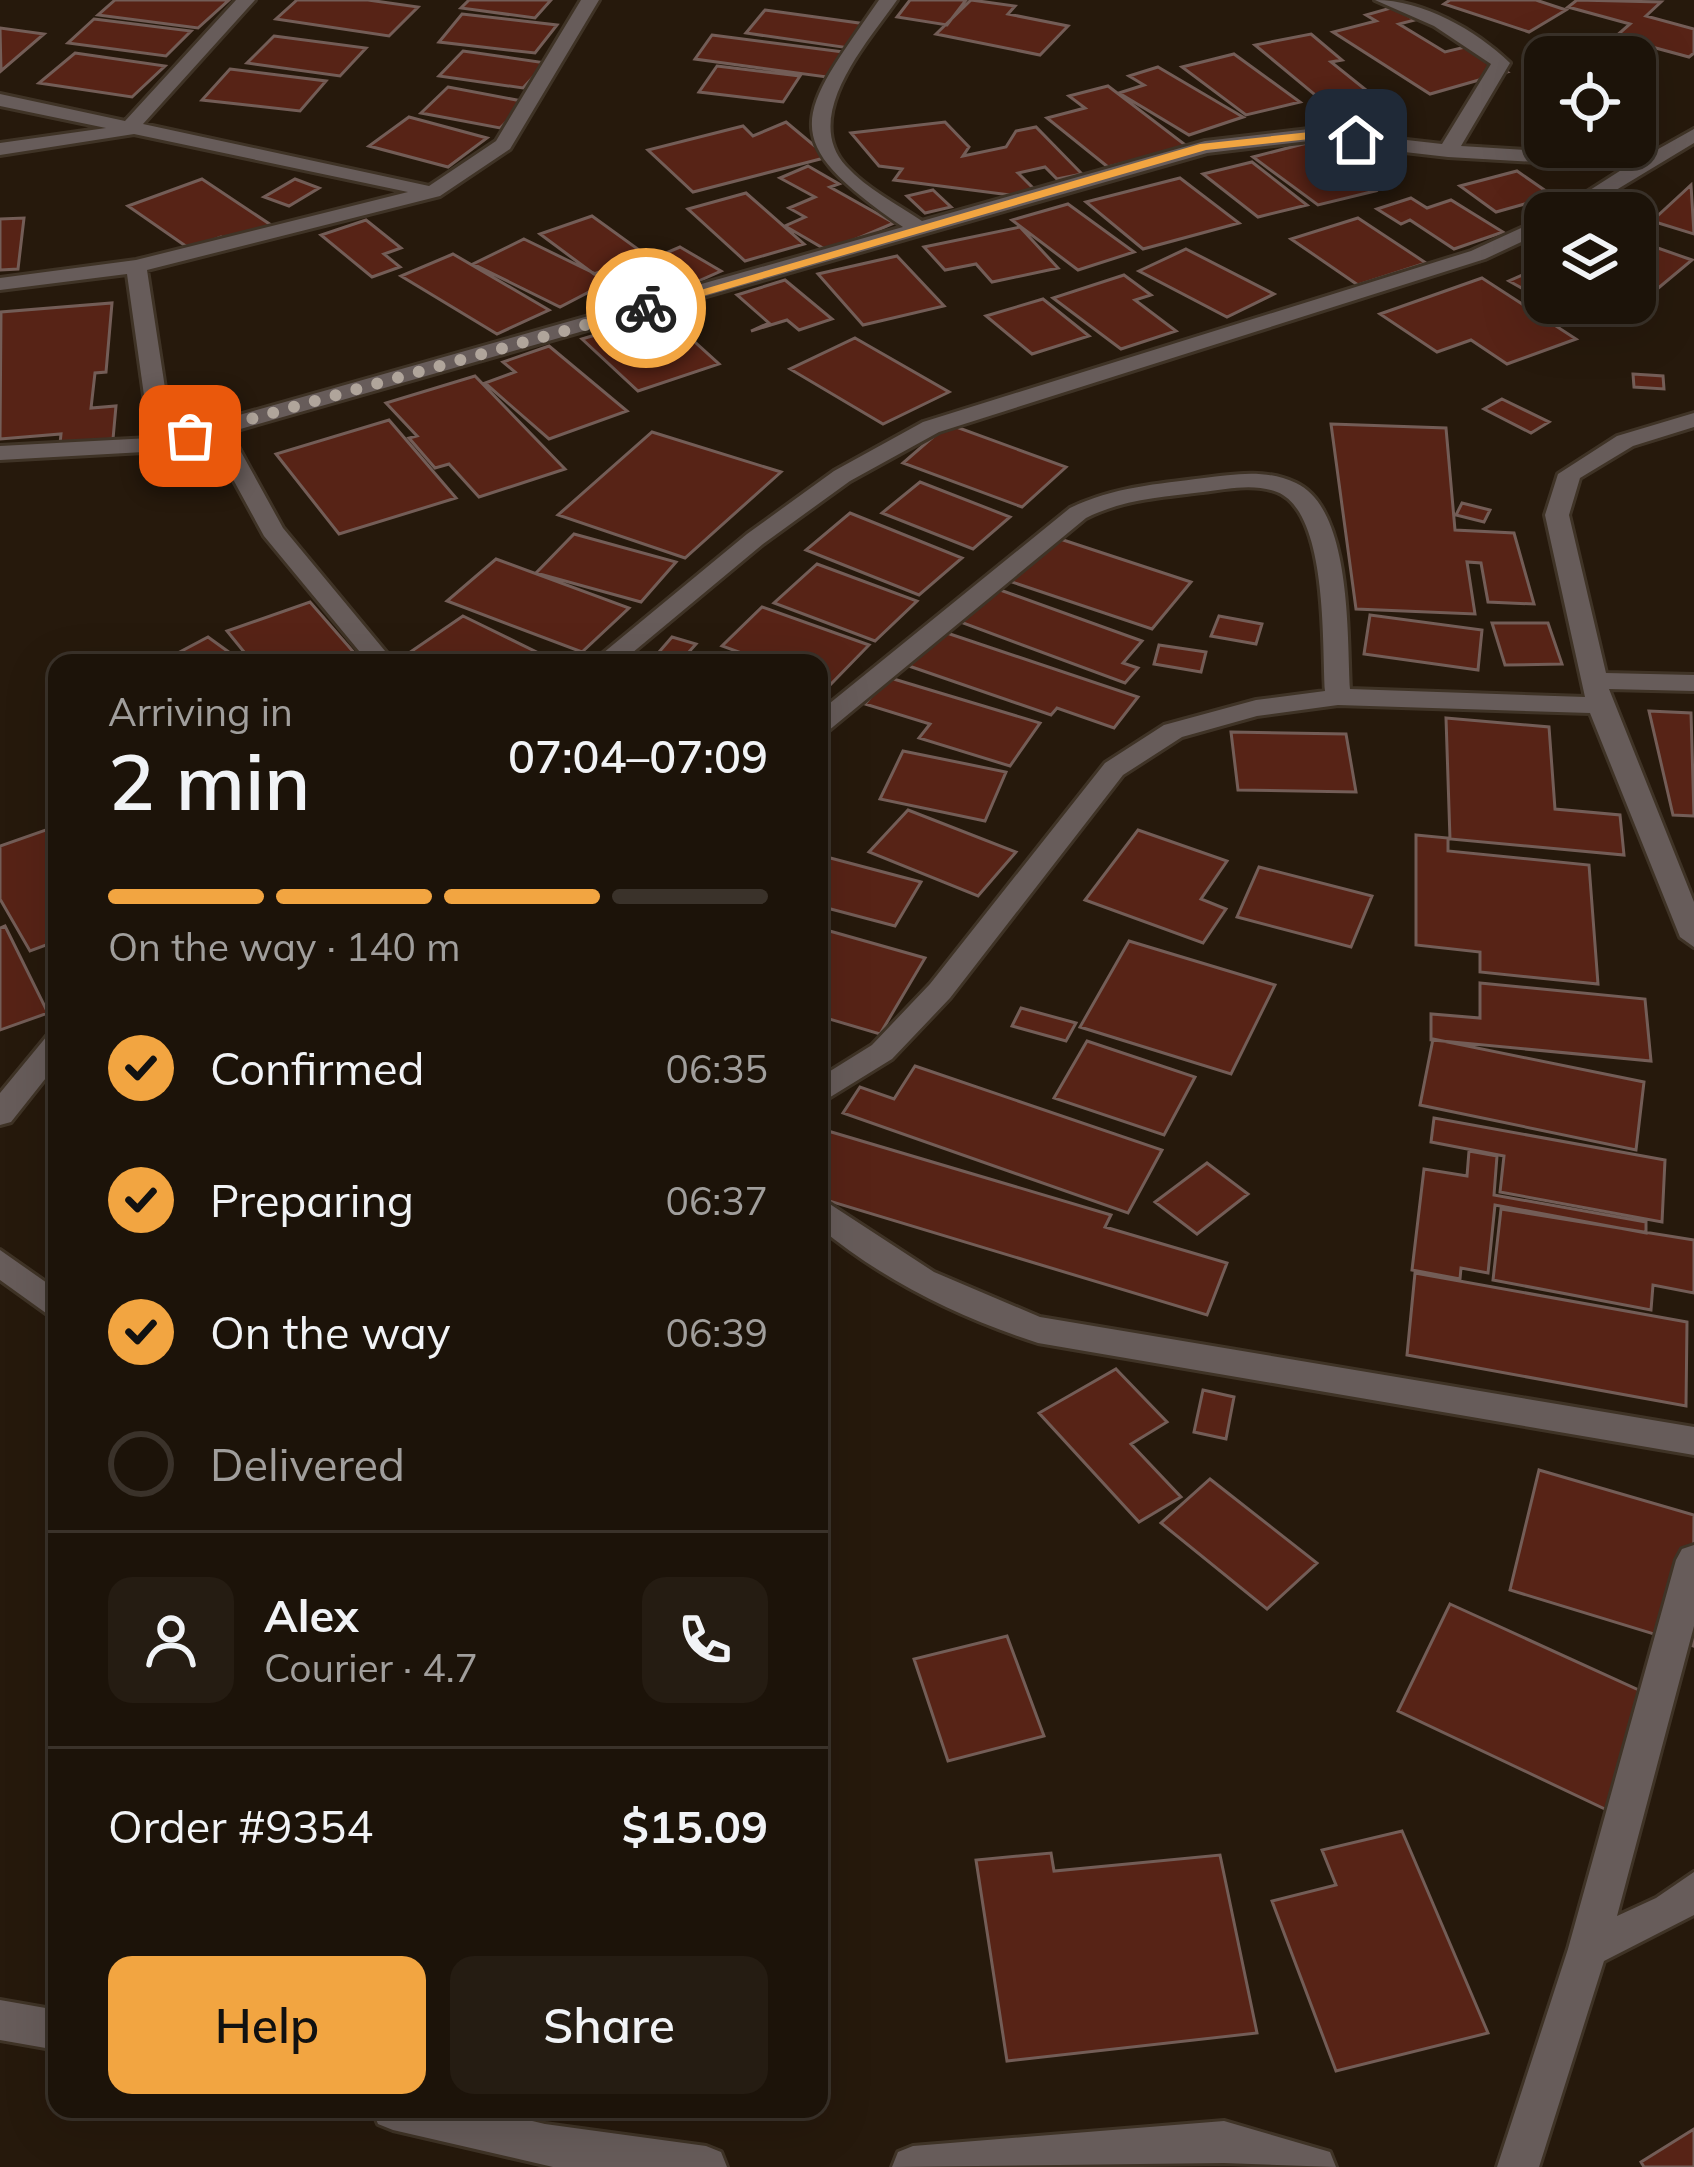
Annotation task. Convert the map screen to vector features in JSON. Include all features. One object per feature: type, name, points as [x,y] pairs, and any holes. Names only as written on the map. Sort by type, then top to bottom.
[{"type":"street","points":[[0,149],[126,131],[246,0]]},
{"type":"street","points":[[0,284],[136,266],[433,192],[503,145],[590,0]]},
{"type":"street","points":[[888,0],[824,101],[819,134],[833,165],[920,229]]},
{"type":"street","points":[[1384,0],[1440,22],[1501,63],[1448,151]]},
{"type":"street","points":[[0,100],[126,131],[433,192]]},
{"type":"street","points":[[0,453],[162,444],[1205,147],[1310,135],[1524,155]]},
{"type":"street","points":[[1656,160],[1694,135]]},
{"type":"street","points":[[1601,192],[1643,168]]},
{"type":"street","points":[[615,654],[842,476],[931,427],[1478,255],[1524,233]]},
{"type":"street","points":[[136,266],[162,444]]},
{"type":"street","points":[[1694,420],[1625,441],[1570,474],[1557,515],[1598,693],[1694,937]]},
{"type":"street","points":[[218,429],[272,531],[374,654]]},
{"type":"street","points":[[828,718],[1078,513],[1102,500],[1244,480],[1275,483],[1302,496],[1322,526],[1338,697]]},
{"type":"street","points":[[828,1087],[882,1052],[940,991],[1114,769],[1173,731],[1256,708],[1338,697],[1598,693],[1694,683]]},
{"type":"street","points":[[0,1114],[48,1054]]},
{"type":"street","points":[[828,1217],[877,1258],[946,1298],[1038,1330],[1694,1441]]},
{"type":"street","points":[[0,1262],[48,1301]]},
{"type":"street","points":[[1518,2167],[1588,1949],[1694,1560]]},
{"type":"street","points":[[1588,1949],[1670,1911],[1694,1890]]},
{"type":"street","points":[[0,2020],[48,2028]]},
{"type":"street","points":[[431,2118],[545,2145],[706,2167]]},
{"type":"street","points":[[914,2167],[1223,2142],[1315,2167]]},
{"type":"building","points":[[115,0],[229,0],[198,28],[98,15]]},
{"type":"building","points":[[297,0],[368,0],[418,7],[389,36],[276,19]]},
{"type":"building","points":[[469,0],[551,0],[535,18],[461,8]]},
{"type":"building","points":[[910,0],[966,0],[947,25],[897,17]]},
{"type":"building","points":[[971,0],[1015,6],[1008,14],[1068,26],[1040,55],[936,34]]},
{"type":"building","points":[[1450,0],[1536,0],[1566,10],[1529,32],[1444,4]]},
{"type":"building","points":[[1577,0],[1661,2],[1646,16],[1694,29],[1694,53],[1689,57],[1656,48],[1656,36],[1616,36],[1630,24],[1568,7]]},
{"type":"building","points":[[1394,7],[1415,20],[1399,24],[1445,52],[1465,47],[1507,72],[1430,94],[1333,32],[1376,21],[1366,15]]},
{"type":"building","points":[[765,10],[866,24],[849,48],[746,33]]},
{"type":"building","points":[[462,14],[557,25],[535,53],[439,42]]},
{"type":"building","points":[[94,19],[191,31],[166,56],[68,43]]},
{"type":"building","points":[[0,28],[44,34],[1,71]]},
{"type":"building","points":[[1311,34],[1342,60],[1331,62],[1371,94],[1326,104],[1255,45]]},
{"type":"building","points":[[712,35],[851,53],[834,78],[695,59]]},
{"type":"building","points":[[274,36],[366,48],[340,76],[247,63]]},
{"type":"building","points":[[463,51],[546,63],[523,88],[439,76]]},
{"type":"building","points":[[75,53],[165,66],[132,97],[39,83]]},
{"type":"building","points":[[1234,54],[1300,102],[1246,115],[1182,67]]},
{"type":"building","points":[[717,66],[800,76],[783,102],[699,92]]},
{"type":"building","points":[[1158,67],[1243,117],[1189,135],[1119,93],[1144,85],[1129,76]]},
{"type":"building","points":[[230,69],[326,81],[300,111],[202,100]]},
{"type":"building","points":[[1108,86],[1188,147],[1108,167],[1047,118],[1085,108],[1069,96]]},
{"type":"building","points":[[448,87],[527,102],[500,128],[421,113]]},
{"type":"building","points":[[409,117],[487,138],[448,167],[369,146]]},
{"type":"building","points":[[786,122],[828,157],[693,192],[648,150],[743,126],[753,136]]},
{"type":"building","points":[[945,122],[969,147],[963,156],[1006,147],[1016,131],[1036,127],[1082,174],[1057,179],[1045,167],[1018,173],[1032,187],[1025,197],[894,180],[902,169],[879,166],[851,133]]},
{"type":"building","points":[[1307,143],[1375,191],[1318,205],[1253,157]]},
{"type":"building","points":[[1252,162],[1307,205],[1258,217],[1203,174]]},
{"type":"building","points":[[808,166],[839,184],[830,187],[894,223],[828,251],[785,226],[805,217],[789,208],[815,197],[780,178]]},
{"type":"building","points":[[1517,171],[1547,192],[1524,192],[1524,204],[1496,212],[1460,186]]},
{"type":"building","points":[[1180,178],[1239,223],[1143,249],[1086,202]]},
{"type":"building","points":[[202,179],[274,227],[230,244],[221,237],[190,249],[128,206]]},
{"type":"building","points":[[295,179],[319,188],[289,206],[264,197]]},
{"type":"building","points":[[1691,185],[1694,234],[1656,222]]},
{"type":"building","points":[[933,190],[951,207],[925,213],[907,196]]},
{"type":"building","points":[[746,193],[804,244],[745,261],[688,209]]},
{"type":"building","points":[[1411,198],[1427,208],[1451,200],[1503,232],[1454,249],[1410,220],[1401,224],[1377,209]]},
{"type":"building","points":[[1068,204],[1134,252],[1078,270],[1012,220]]},
{"type":"building","points":[[592,216],[646,255],[594,274],[540,234]]},
{"type":"building","points":[[24,218],[18,269],[0,270],[0,219]]},
{"type":"building","points":[[1358,218],[1426,263],[1358,285],[1291,239]]},
{"type":"building","points":[[366,220],[401,248],[384,254],[400,267],[372,277],[321,235]]},
{"type":"building","points":[[1020,227],[1058,268],[992,282],[976,264],[945,270],[924,247]]},
{"type":"building","points":[[524,239],[610,281],[560,307],[473,264]]},
{"type":"building","points":[[680,247],[721,271],[644,305],[603,280]]},
{"type":"building","points":[[1656,247],[1692,260],[1656,290]]},
{"type":"building","points":[[1186,249],[1274,294],[1227,317],[1139,271]]},
{"type":"building","points":[[453,254],[549,310],[497,334],[401,276]]},
{"type":"building","points":[[897,256],[944,306],[863,325],[818,274]]},
{"type":"building","points":[[1524,274],[1524,289],[1509,281]]},
{"type":"building","points":[[1124,275],[1151,295],[1135,300],[1176,331],[1121,349],[1053,298]]},
{"type":"building","points":[[1482,278],[1524,305],[1524,324],[1553,324],[1576,339],[1507,364],[1471,340],[1437,352],[1380,314]]},
{"type":"building","points":[[785,280],[832,319],[799,330],[787,320],[751,331],[769,323],[737,295]]},
{"type":"building","points":[[1043,299],[1089,336],[1032,354],[986,316]]},
{"type":"building","points":[[112,303],[106,372],[95,373],[91,408],[116,406],[113,439],[60,444],[61,434],[0,439],[1,312]]},
{"type":"building","points":[[664,314],[719,364],[638,391],[582,339]]},
{"type":"building","points":[[855,338],[949,392],[883,424],[790,369]]},
{"type":"building","points":[[549,346],[627,411],[549,439],[485,383],[515,372],[503,362]]},
{"type":"building","points":[[1633,374],[1663,376],[1664,389],[1634,387]]},
{"type":"building","points":[[475,376],[565,469],[479,497],[449,464],[435,468],[409,438],[417,436],[386,403]]},
{"type":"building","points":[[1502,399],[1549,422],[1531,433],[1484,409]]},
{"type":"building","points":[[389,420],[456,498],[339,534],[276,454]]},
{"type":"building","points":[[948,424],[1066,467],[1022,507],[903,463]]},
{"type":"building","points":[[1331,424],[1446,428],[1455,530],[1514,533],[1534,604],[1488,602],[1481,563],[1467,562],[1475,614],[1356,609]]},
{"type":"building","points":[[652,432],[781,472],[685,558],[558,515]]},
{"type":"building","points":[[920,482],[1010,517],[973,549],[882,513]]},
{"type":"building","points":[[1462,503],[1490,510],[1484,522],[1456,515]]},
{"type":"building","points":[[850,513],[962,558],[919,595],[806,550]]},
{"type":"building","points":[[574,534],[676,562],[641,602],[536,573]]},
{"type":"building","points":[[1048,535],[1191,582],[1152,629],[1006,580]]},
{"type":"building","points":[[496,559],[629,608],[582,652],[447,601]]},
{"type":"building","points":[[817,564],[917,601],[875,641],[774,603]]},
{"type":"building","points":[[989,586],[1142,641],[1123,663],[1138,668],[1125,683],[955,620]]},
{"type":"building","points":[[310,602],[355,654],[246,654],[227,631]]},
{"type":"building","points":[[762,607],[869,645],[830,685],[828,654],[744,654],[722,646]]},
{"type":"building","points":[[1370,615],[1482,630],[1478,670],[1364,654]]},
{"type":"building","points":[[463,616],[541,654],[407,654]]},
{"type":"building","points":[[1219,616],[1262,624],[1256,644],[1211,636]]},
{"type":"building","points":[[1492,623],[1548,623],[1562,664],[1505,665]]},
{"type":"building","points":[[938,630],[1138,697],[1114,728],[1057,708],[1051,715],[906,665]]},
{"type":"building","points":[[208,637],[231,654],[179,654]]},
{"type":"building","points":[[672,637],[696,644],[687,654],[657,654]]},
{"type":"building","points":[[1159,645],[1206,652],[1201,672],[1154,664]]},
{"type":"building","points":[[887,677],[1040,723],[1010,766],[919,738],[930,724],[865,704]]},
{"type":"building","points":[[1649,711],[1691,713],[1694,816],[1673,815]]},
{"type":"building","points":[[1446,718],[1549,727],[1555,809],[1620,815],[1624,855],[1450,839]]},
{"type":"building","points":[[1231,732],[1346,734],[1356,792],[1238,790]]},
{"type":"building","points":[[903,751],[1006,772],[985,821],[880,799]]},
{"type":"building","points":[[908,810],[1016,852],[978,896],[869,852]]},
{"type":"building","points":[[48,829],[48,944],[30,951],[0,899],[0,846]]},
{"type":"building","points":[[1138,830],[1227,861],[1201,899],[1226,909],[1203,943],[1085,900]]},
{"type":"building","points":[[1416,835],[1448,838],[1448,851],[1589,865],[1598,984],[1480,972],[1480,952],[1416,945]]},
{"type":"building","points":[[828,857],[921,882],[895,926],[828,908]]},
{"type":"building","points":[[1259,867],[1372,896],[1351,947],[1237,917]]},
{"type":"building","points":[[5,926],[48,1013],[0,1030],[0,928]]},
{"type":"building","points":[[828,931],[925,958],[880,1034],[828,1019]]},
{"type":"building","points":[[1129,941],[1275,985],[1231,1074],[1080,1027]]},
{"type":"building","points":[[1480,983],[1645,999],[1651,1061],[1431,1040],[1431,1014],[1480,1018]]},
{"type":"building","points":[[1021,1008],[1076,1023],[1066,1041],[1012,1026]]},
{"type":"building","points":[[1433,1039],[1644,1082],[1636,1150],[1420,1105]]},
{"type":"building","points":[[1087,1041],[1195,1077],[1164,1135],[1054,1098]]},
{"type":"building","points":[[915,1066],[1162,1150],[1128,1213],[843,1113],[860,1087],[894,1099]]},
{"type":"building","points":[[1434,1118],[1665,1160],[1662,1222],[1500,1192],[1504,1156],[1431,1142]]},
{"type":"building","points":[[828,1131],[1111,1215],[1105,1227],[1227,1263],[1207,1315],[828,1201]]},
{"type":"building","points":[[1469,1151],[1497,1156],[1494,1195],[1646,1222],[1646,1233],[1495,1205],[1488,1273],[1461,1268],[1460,1279],[1412,1270],[1424,1169],[1467,1176]]},
{"type":"building","points":[[1207,1163],[1248,1194],[1197,1234],[1155,1202]]},
{"type":"building","points":[[1501,1209],[1694,1240],[1694,1293],[1653,1285],[1651,1310],[1493,1280]]},
{"type":"building","points":[[1415,1273],[1687,1322],[1686,1406],[1407,1355]]},
{"type":"building","points":[[1116,1369],[1167,1422],[1131,1444],[1181,1497],[1139,1522],[1039,1413]]},
{"type":"building","points":[[1203,1390],[1234,1397],[1226,1439],[1194,1432]]},
{"type":"building","points":[[1539,1470],[1694,1515],[1693,1646],[1510,1590]]},
{"type":"building","points":[[1210,1479],[1317,1563],[1267,1609],[1161,1523]]},
{"type":"building","points":[[1450,1604],[1654,1697],[1607,1810],[1398,1711]]},
{"type":"building","points":[[1007,1636],[1044,1736],[948,1761],[914,1659]]},
{"type":"building","points":[[1402,1831],[1488,2033],[1336,2071],[1272,1901],[1336,1885],[1322,1850]]},
{"type":"building","points":[[1051,1853],[1054,1871],[1220,1855],[1257,2033],[1007,2061],[976,1860]]},
{"type":"building","points":[[1694,2129],[1694,2167],[1644,2167],[1641,2162]]},
{"type":"way so far","points":[[190,436],[646,308]]},
{"type":"route","points":[[646,308],[1205,147],[1310,135],[1356,140]]}]
